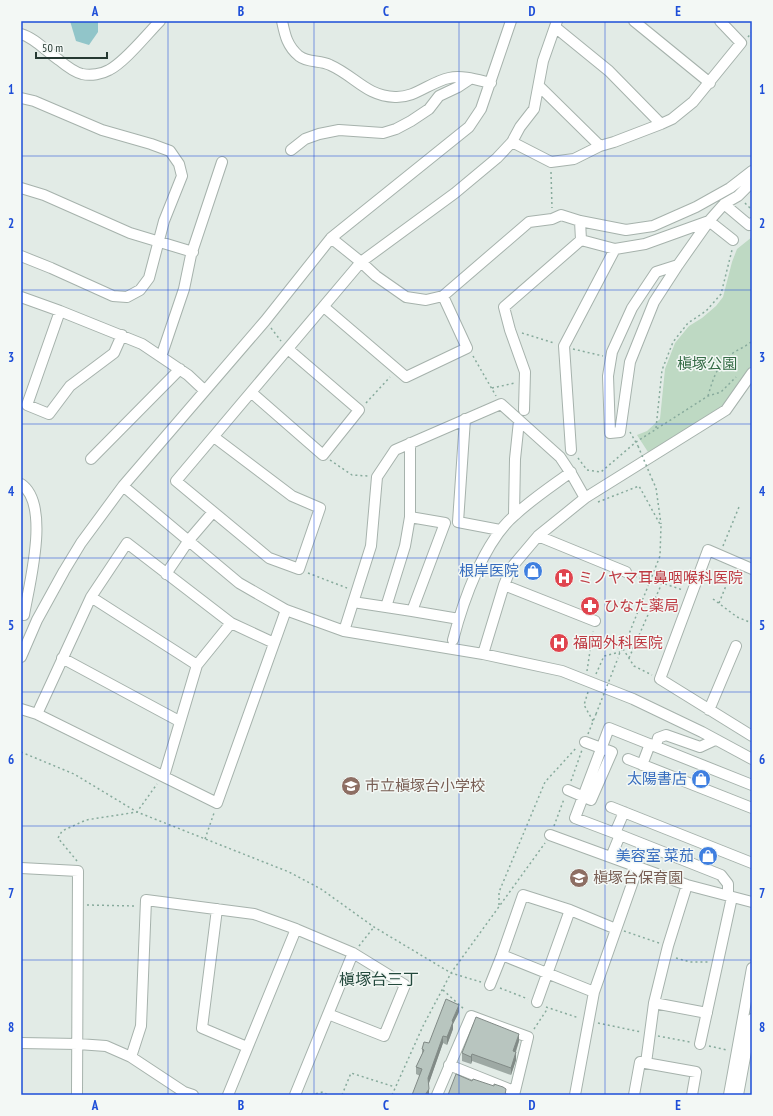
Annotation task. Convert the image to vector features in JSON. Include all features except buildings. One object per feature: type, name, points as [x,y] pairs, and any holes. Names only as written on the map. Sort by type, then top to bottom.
[{"type":"street","points":[[21,34],[37,43],[67,67],[82,74],[97,74],[110,70],[124,58],[160,21]]},
{"type":"street","points":[[282,21],[285,36],[290,47],[300,57],[313,62],[328,64],[346,73],[368,90],[381,95],[394,97],[408,96],[449,78],[462,77],[491,83]]},
{"type":"street","points":[[21,657],[37,620],[64,571],[81,544],[123,486],[264,321],[331,238],[469,127],[481,109],[512,21]]},
{"type":"street","points":[[634,21],[710,83]]},
{"type":"street","points":[[512,142],[551,162],[574,159],[600,146],[672,119],[693,102],[741,43],[720,21]]},
{"type":"street","points":[[214,437],[292,496],[320,508],[299,569],[269,558],[176,481],[214,437],[252,393],[361,262],[455,193],[497,158],[512,142],[520,127],[534,109],[543,61],[556,24],[609,71],[661,124]]},
{"type":"street","points":[[291,150],[305,139],[319,134],[340,130],[382,133],[396,129],[411,122],[429,109],[439,96],[458,87],[470,79]]},
{"type":"street","points":[[539,86],[600,146]]},
{"type":"street","points":[[21,98],[34,101],[102,130],[146,142],[170,152],[179,164],[182,176],[164,221],[149,278],[140,290],[127,297],[113,296],[21,256]]},
{"type":"street","points":[[161,357],[184,289],[193,252],[222,162]]},
{"type":"street","points":[[331,238],[376,276],[406,297],[426,300],[443,296],[529,222],[552,219],[561,215],[580,221],[626,230],[653,226],[696,207],[716,196],[730,188],[752,171]]},
{"type":"street","points":[[678,265],[656,272],[632,308],[612,352],[608,376],[610,433],[620,432],[630,362],[654,302],[709,220],[724,204],[738,196],[752,182]]},
{"type":"street","points":[[21,188],[44,194],[109,225],[130,233],[193,252]]},
{"type":"street","points":[[724,204],[749,225],[752,223]]},
{"type":"street","points":[[581,240],[615,249],[645,244],[709,220]]},
{"type":"street","points":[[709,220],[732,244]]},
{"type":"street","points":[[580,221],[581,240]]},
{"type":"street","points":[[524,410],[525,372],[510,330],[504,307],[581,240]]},
{"type":"street","points":[[571,450],[564,346],[615,249]]},
{"type":"street","points":[[324,306],[406,377],[467,348],[443,296]]},
{"type":"street","points":[[21,297],[142,344],[188,374],[204,390]]},
{"type":"street","points":[[60,311],[27,405],[49,414],[70,386],[114,353],[122,335]]},
{"type":"street","points":[[252,393],[323,455],[360,410],[288,349]]},
{"type":"street","points":[[91,459],[180,369]]},
{"type":"street","points":[[483,654],[504,585],[511,568],[538,536],[586,498],[726,410],[752,373]]},
{"type":"street","points":[[344,631],[371,546],[378,477],[395,450],[501,404],[560,457],[586,498]]},
{"type":"street","points":[[458,522],[465,419]]},
{"type":"street","points":[[514,515],[515,459],[519,421]]},
{"type":"street","points":[[386,607],[404,546],[410,517],[410,443]]},
{"type":"street","points":[[453,640],[458,619],[480,564],[500,530],[514,515],[570,472]]},
{"type":"street","points":[[21,484],[31,494],[35,506],[36,528],[36,546],[22,615],[37,620]]},
{"type":"street","points":[[123,486],[239,583],[286,610],[344,631],[483,654],[562,671],[633,699],[752,760]]},
{"type":"street","points":[[166,574],[189,540],[213,512]]},
{"type":"street","points":[[410,517],[445,523],[458,522],[500,530]]},
{"type":"street","points":[[412,611],[445,523]]},
{"type":"street","points":[[538,536],[626,572]]},
{"type":"street","points":[[37,714],[91,597],[127,543],[231,623],[274,643]]},
{"type":"street","points":[[752,569],[708,550],[660,680],[752,736]]},
{"type":"street","points":[[504,585],[595,621]]},
{"type":"street","points":[[91,597],[197,664]]},
{"type":"street","points":[[354,602],[458,619]]},
{"type":"street","points":[[21,708],[37,714],[218,803],[286,610]]},
{"type":"street","points":[[164,776],[197,664],[231,623]]},
{"type":"street","points":[[709,710],[736,646]]},
{"type":"street","points":[[62,658],[179,721]]},
{"type":"street","points":[[700,1044],[730,896],[728,884],[721,875],[575,818],[609,728],[752,785]]},
{"type":"street","points":[[642,765],[658,738],[666,734],[700,747],[715,740]]},
{"type":"street","points":[[585,743],[602,748]]},
{"type":"street","points":[[628,758],[642,765],[752,808]]},
{"type":"street","points":[[568,790],[583,797]]},
{"type":"street","points":[[611,807],[752,863]]},
{"type":"street","points":[[611,857],[624,812]]},
{"type":"street","points":[[550,835],[686,885],[752,902]]},
{"type":"street","points":[[575,1095],[594,992],[638,867]]},
{"type":"street","points":[[21,868],[78,871],[77,1095]]},
{"type":"street","points":[[646,1063],[654,1003],[667,950],[686,885]]},
{"type":"street","points":[[490,985],[523,895],[570,910],[616,929]]},
{"type":"street","points":[[131,1057],[141,1026],[146,900],[254,914],[296,929],[353,953],[405,985],[384,1036],[328,1014]]},
{"type":"street","points":[[217,908],[202,1028],[248,1047]]},
{"type":"street","points":[[537,1002],[570,910]]},
{"type":"street","points":[[228,1095],[296,929]]},
{"type":"street","points":[[296,1095],[353,953]]},
{"type":"street","points":[[502,955],[594,992]]},
{"type":"street","points":[[729,1095],[752,968]]},
{"type":"street","points":[[654,1003],[707,1013]]},
{"type":"street","points":[[436,1095],[449,1065],[471,1016],[528,1037],[514,1093],[449,1065]]},
{"type":"street","points":[[738,1095],[752,1019]]},
{"type":"street","points":[[21,1043],[106,1046],[131,1057],[184,1092],[193,1095]]},
{"type":"street","points":[[634,1095],[640,1062],[696,1072],[692,1095]]},
{"type":"path","points":[[551,162],[552,219]]},
{"type":"path","points":[[656,428],[662,370],[673,342],[688,323],[706,311],[721,294],[732,244]]},
{"type":"path","points":[[264,321],[288,349]]},
{"type":"path","points":[[708,396],[716,371],[732,354],[752,341]]},
{"type":"path","points":[[360,410],[397,370]]},
{"type":"path","points":[[492,388],[525,381]]},
{"type":"path","points":[[392,1095],[423,1026],[451,973],[550,835],[620,652],[623,649],[660,556],[661,526],[656,488],[638,446]]},
{"type":"path","points":[[323,455],[352,475],[378,477]]},
{"type":"path","points":[[596,503],[639,486],[661,526]]},
{"type":"path","points":[[720,555],[739,507]]},
{"type":"path","points":[[299,569],[356,591]]},
{"type":"path","points":[[719,603],[733,570]]},
{"type":"path","points":[[626,572],[650,582]]},
{"type":"path","points":[[629,658],[662,583],[693,592]]},
{"type":"path","points":[[713,599],[737,617],[752,623]]},
{"type":"path","points":[[593,721],[584,705],[589,682],[595,621]]},
{"type":"path","points":[[623,649],[634,666],[660,680]]},
{"type":"path","points":[[589,682],[604,656],[620,652]]},
{"type":"path","points":[[500,906],[499,892],[545,782],[575,748],[585,743]]},
{"type":"path","points":[[21,752],[74,774],[137,812],[289,872],[321,889],[374,927],[451,973]]},
{"type":"path","points":[[78,871],[77,861],[58,838],[62,831],[86,820],[137,812],[164,776]]},
{"type":"path","points":[[205,840],[218,803]]},
{"type":"path","points":[[78,905],[145,906]]},
{"type":"path","points":[[353,953],[374,927]]},
{"type":"path","points":[[616,929],[667,950],[690,962],[717,961]]},
{"type":"path","points":[[443,990],[471,1016]]},
{"type":"path","points":[[528,1037],[548,1008]]},
{"type":"path","points":[[342,1095],[351,1073],[395,1087]]},
{"type":"path","points":[[310,1095],[323,1092],[328,1095]]},
{"type":"green space","name":"槇塚公園","points":[[752,237],[752,368],[728,400],[717,410],[675,438],[648,452],[637,435],[647,431],[660,419],[665,369],[675,343],[689,326],[702,318],[716,306],[723,297],[737,249]]},
{"type":"water","points":[[70,21],[98,21],[98,32],[89,45],[76,41]]},
{"type":"place","name":"根岸医院","points":[[533,571]]},
{"type":"place","name":"ミノヤマ耳鼻咽喉科医院","points":[[564,578]]},
{"type":"place","name":"ひなた薬局","points":[[590,606]]},
{"type":"place","name":"福岡外科医院","points":[[559,643]]},
{"type":"place","name":"太陽書店","points":[[701,779]]},
{"type":"place","name":"市立槇塚台小学校","points":[[351,786]]},
{"type":"place","name":"美容室 菜茄","points":[[708,856]]},
{"type":"place","name":"槇塚台保育園","points":[[579,878]]},
{"type":"district","name":"槇塚台三丁","points":[[379,979]]}]
